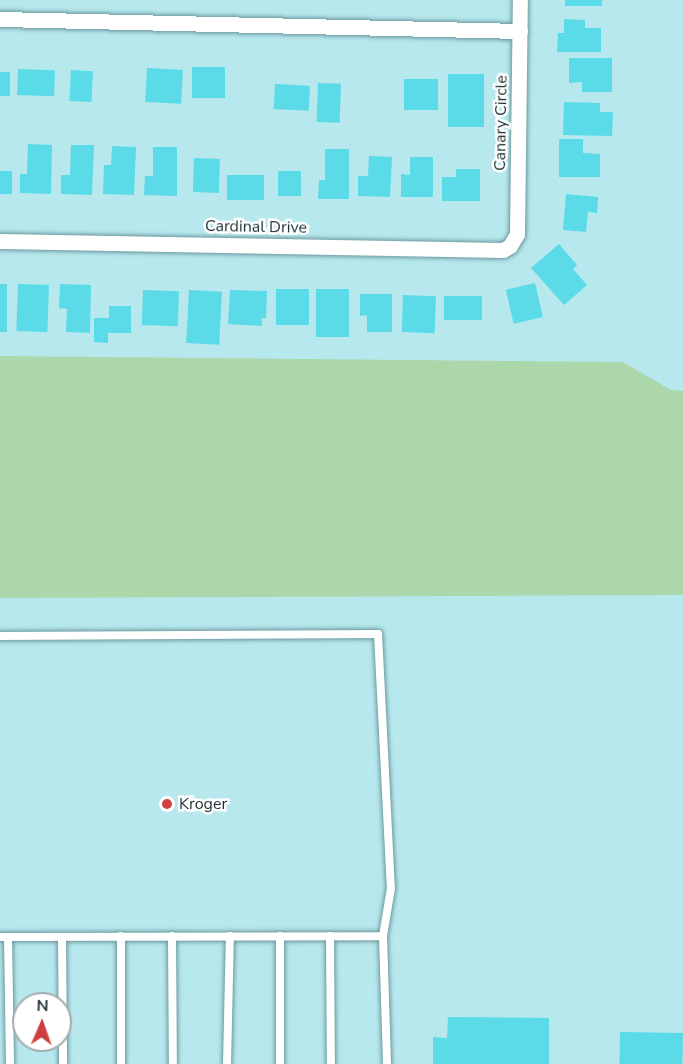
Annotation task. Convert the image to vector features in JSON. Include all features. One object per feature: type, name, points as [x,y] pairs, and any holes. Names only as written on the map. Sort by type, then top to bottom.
[{"type":"street","name":"Canary Circle","points":[[510,246],[517,234],[520,0]]},
{"type":"street","points":[[0,19],[520,31]]},
{"type":"street","name":"Cardinal Drive","points":[[0,241],[503,250],[510,246]]},
{"type":"lane","points":[[0,636],[378,634],[391,888],[383,936],[387,1064]]},
{"type":"lane","points":[[121,936],[121,1064]]},
{"type":"lane","points":[[172,936],[173,1064]]},
{"type":"lane","points":[[227,1064],[230,936]]},
{"type":"lane","points":[[280,936],[280,1064]]},
{"type":"lane","points":[[330,936],[331,1064]]},
{"type":"lane","points":[[10,1064],[4,937],[383,936]]},
{"type":"lane","points":[[62,937],[63,1064]]},
{"type":"green space","points":[[0,356],[623,362],[671,390],[683,391],[683,595],[0,598]]},
{"type":"building","points":[[565,0],[602,0],[602,6],[565,6]]},
{"type":"building","points":[[564,19],[585,20],[585,28],[601,28],[601,52],[557,52],[558,33],[564,33]]},
{"type":"building","points":[[569,58],[612,58],[612,92],[582,92],[582,82],[569,83]]},
{"type":"building","points":[[192,67],[225,67],[225,98],[192,98]]},
{"type":"building","points":[[147,68],[183,70],[181,104],[145,102]]},
{"type":"building","points":[[18,69],[55,70],[54,96],[17,95]]},
{"type":"building","points":[[71,70],[93,71],[91,102],[69,101]]},
{"type":"building","points":[[0,72],[10,72],[10,96],[0,96]]},
{"type":"building","points":[[448,74],[484,74],[484,127],[448,127]]},
{"type":"building","points":[[404,79],[438,79],[438,110],[404,110]]},
{"type":"building","points":[[318,83],[341,84],[340,123],[317,122]]},
{"type":"building","points":[[275,84],[310,86],[309,111],[274,109]]},
{"type":"building","points":[[564,102],[600,103],[600,112],[613,112],[612,136],[563,135]]},
{"type":"building","points":[[559,139],[583,139],[583,153],[600,154],[600,177],[559,177]]},
{"type":"building","points":[[28,144],[52,145],[51,194],[20,193],[20,174],[27,174]]},
{"type":"building","points":[[71,145],[94,145],[92,195],[61,194],[61,175],[70,175]]},
{"type":"building","points":[[112,146],[136,147],[134,195],[103,194],[104,165],[111,165]]},
{"type":"building","points":[[153,147],[177,147],[177,196],[144,195],[145,176],[153,176]]},
{"type":"building","points":[[325,149],[349,149],[349,199],[318,199],[319,180],[325,180]]},
{"type":"building","points":[[369,156],[392,157],[390,197],[358,196],[358,176],[368,176]]},
{"type":"building","points":[[410,157],[433,157],[433,197],[401,197],[401,174],[410,175]]},
{"type":"building","points":[[194,158],[220,159],[219,193],[193,192]]},
{"type":"building","points":[[456,169],[480,169],[480,201],[442,201],[442,177],[456,177]]},
{"type":"building","points":[[0,171],[12,171],[12,194],[0,194]]},
{"type":"building","points":[[278,171],[301,171],[301,196],[278,196]]},
{"type":"building","points":[[227,175],[264,175],[264,200],[227,200]]},
{"type":"building","points":[[566,194],[598,197],[597,213],[588,212],[586,232],[563,230]]},
{"type":"building","points":[[559,244],[577,265],[573,269],[587,285],[564,305],[531,268]]},
{"type":"building","points":[[535,283],[543,317],[514,324],[506,290]]},
{"type":"building","points":[[0,284],[7,284],[7,332],[0,332]]},
{"type":"building","points":[[18,284],[49,285],[47,332],[16,331]]},
{"type":"building","points":[[60,284],[91,285],[90,333],[66,332],[67,309],[59,308]]},
{"type":"building","points":[[276,289],[309,289],[309,325],[276,325]]},
{"type":"building","points":[[316,289],[349,289],[349,337],[316,337]]},
{"type":"building","points":[[143,290],[179,291],[178,326],[142,325]]},
{"type":"building","points":[[189,290],[222,292],[219,345],[186,343]]},
{"type":"building","points":[[230,290],[267,291],[266,318],[262,318],[262,326],[228,324]]},
{"type":"building","points":[[360,294],[392,294],[392,332],[367,332],[367,315],[360,316]]},
{"type":"building","points":[[403,295],[436,296],[435,333],[402,332]]},
{"type":"building","points":[[444,296],[482,296],[482,320],[444,320]]},
{"type":"building","points":[[109,306],[131,306],[131,333],[108,333],[108,343],[94,342],[94,318],[109,318]]},
{"type":"building","points":[[448,1017],[549,1018],[549,1064],[433,1064],[433,1037],[447,1038]]},
{"type":"building","points":[[620,1032],[683,1033],[682,1064],[619,1064]]},
{"type":"place","name":"Kroger","points":[[167,804]]}]
